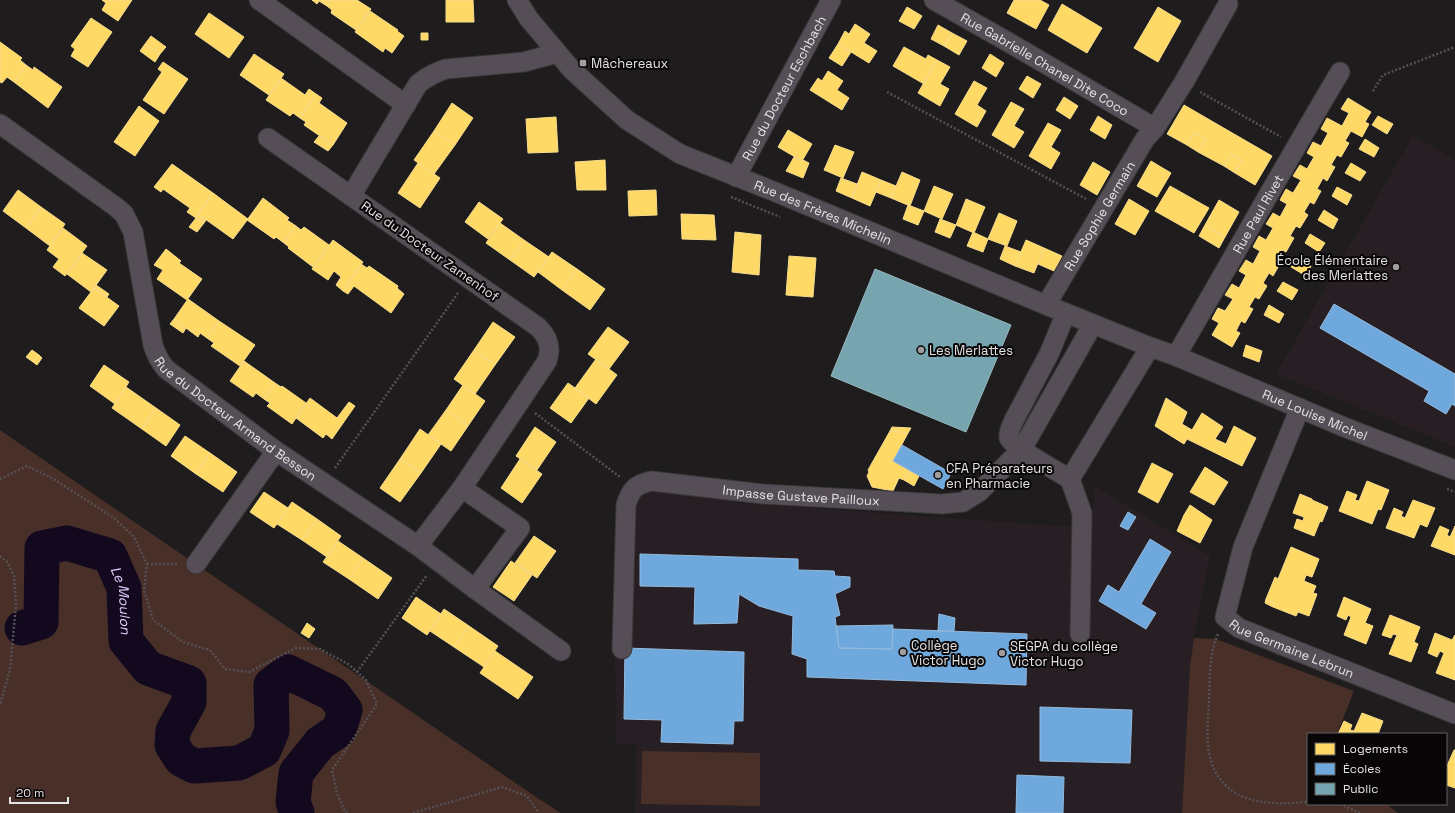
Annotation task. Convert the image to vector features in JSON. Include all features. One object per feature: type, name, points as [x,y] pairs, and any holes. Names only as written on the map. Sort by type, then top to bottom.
[{"type":"street","points":[[259,0],[406,105]]},
{"type":"street","name":"Rue des Frères Michelin","points":[[517,0],[529,19],[572,70],[627,120],[680,154],[1046,305],[1176,356]]},
{"type":"street","name":"Rue du Docteur Eschbach","points":[[736,177],[831,0]]},
{"type":"street","name":"Rue Gabrielle Chanel Dite Coco","points":[[934,0],[1155,128]]},
{"type":"street","name":"Rue Sophie Germain","points":[[1046,305],[1145,139],[1155,128],[1184,82],[1228,4]]},
{"type":"street","name":"Rue du Docteur Zamenhof","points":[[418,546],[462,488],[548,361],[550,353],[546,335],[538,327],[352,196],[418,84],[434,73],[446,69],[524,62],[557,53]]},
{"type":"street","name":"Rue Paul Rivet","points":[[1176,356],[1340,72]]},
{"type":"street","name":"Rue du Docteur Armand Besson","points":[[0,124],[124,214],[133,232],[153,345],[161,363],[166,369],[276,451],[418,546],[561,651]]},
{"type":"street","points":[[268,138],[352,196]]},
{"type":"street","points":[[1066,313],[1049,354],[1009,431],[1009,438],[1022,450],[1070,479],[1082,513],[1080,634]]},
{"type":"street","name":"Impasse Gustave Pailloux","points":[[634,487],[651,481],[763,494],[942,504],[962,502],[979,492],[1022,450],[1093,324]]},
{"type":"street","points":[[1070,479],[1150,347]]},
{"type":"street","name":"Rue Louise Michel","points":[[1176,356],[1344,427],[1455,470]]},
{"type":"street","name":"Rue Germaine Lebrun","points":[[1300,408],[1243,547],[1225,617],[1239,628],[1455,714]]},
{"type":"street","points":[[196,564],[276,451]]},
{"type":"street","points":[[622,649],[626,505],[629,494],[634,487]]},
{"type":"street","points":[[462,488],[520,528],[475,589]]},
{"type":"path","points":[[1374,92],[1383,75],[1455,47]]},
{"type":"path","points":[[1184,82],[1296,146]]},
{"type":"path","points":[[887,92],[1103,209]]},
{"type":"path","points":[[325,483],[469,278]]},
{"type":"path","points":[[520,402],[634,487]]},
{"type":"path","points":[[0,479],[28,466],[52,478],[114,518],[134,537],[147,564],[144,590],[153,620],[183,642],[210,650],[225,668],[249,672],[296,648],[320,649],[348,664],[366,680],[377,704],[332,770],[336,793],[345,812],[349,813]]},
{"type":"path","points":[[0,556],[7,562],[14,576],[16,604],[10,670],[0,705]]},
{"type":"path","points":[[357,672],[438,561]]},
{"type":"path","points":[[147,564],[196,564]]},
{"type":"path","points":[[1225,617],[1216,638],[1211,663],[1208,722],[1209,749],[1212,764],[1219,777],[1230,790],[1241,796],[1257,802],[1275,804],[1307,802]]},
{"type":"path","points":[[413,813],[502,787],[527,796],[539,813]]},
{"type":"path","points":[[1342,805],[1360,813]]},
{"type":"shaded area","name":"École Élémentaire des Merlattes","points":[[1413,135],[1455,160],[1455,447],[1276,374]]},
{"type":"shaded area","points":[[0,430],[536,797],[561,813],[0,813]]},
{"type":"shaded area","name":"Collège Victor Hugo","points":[[1095,486],[1210,556],[1190,666],[1182,813],[635,813],[636,744],[616,744],[614,559],[634,558],[635,506],[638,495],[653,489],[742,503],[1091,528]]},
{"type":"shaded area","points":[[1194,638],[1216,639],[1354,691],[1337,733],[1307,733],[1307,805],[1387,805],[1398,813],[1182,813],[1190,666]]},
{"type":"shaded area","points":[[642,751],[760,753],[760,806],[641,804]]},
{"type":"building: Logements","points":[[102,0],[132,0],[118,21],[102,10],[106,3]]},
{"type":"building: Logements","points":[[312,0],[331,0],[327,6],[319,1],[317,4]]},
{"type":"building: Logements","points":[[331,0],[357,0],[371,9],[356,30],[331,13],[332,10],[327,6]]},
{"type":"building: Logements","points":[[446,0],[473,0],[474,22],[446,22]]},
{"type":"building: Logements","points":[[1014,0],[1040,0],[1049,5],[1036,29],[1007,13]]},
{"type":"building: Logements","points":[[1062,4],[1102,28],[1087,53],[1048,30]]},
{"type":"building: Logements","points":[[907,7],[922,16],[914,29],[899,21]]},
{"type":"building: Logements","points":[[1158,7],[1181,21],[1158,62],[1134,48]]},
{"type":"building: Logements","points":[[370,11],[398,30],[397,31],[404,36],[392,53],[385,48],[383,52],[355,32]]},
{"type":"building: Logements","points":[[209,13],[244,37],[229,58],[195,34]]},
{"type":"building: Logements","points":[[91,18],[112,32],[88,67],[71,56],[75,49],[71,46]]},
{"type":"building: Logements","points":[[855,24],[870,34],[864,43],[877,51],[869,63],[838,44],[845,31],[849,34]]},
{"type":"building: Logements","points":[[938,25],[952,33],[944,46],[931,39]]},
{"type":"building: Logements","points":[[421,33],[428,33],[428,40],[421,40]]},
{"type":"building: Logements","points":[[952,33],[967,41],[959,55],[944,46]]},
{"type":"building: Logements","points":[[151,36],[166,47],[160,54],[145,44]]},
{"type":"building: Logements","points":[[0,42],[22,58],[20,60],[26,65],[14,82],[7,77],[2,83],[0,82]]},
{"type":"building: Logements","points":[[145,44],[160,54],[155,62],[140,51]]},
{"type":"building: Logements","points":[[838,44],[851,52],[842,66],[829,58]]},
{"type":"building: Logements","points":[[904,47],[926,59],[928,55],[937,60],[924,84],[893,66]]},
{"type":"building: Logements","points":[[254,54],[284,74],[269,95],[240,75]]},
{"type":"building: Logements","points":[[990,54],[1004,63],[996,77],[982,68]]},
{"type":"building: Logements","points":[[937,60],[950,67],[940,84],[949,89],[940,106],[918,93]]},
{"type":"building: Logements","points":[[163,62],[188,79],[164,114],[143,100],[162,72],[158,69]]},
{"type":"building: Logements","points":[[26,65],[33,70],[34,67],[62,87],[48,108],[14,82]]},
{"type":"building: Logements","points":[[828,71],[843,81],[837,90],[849,98],[842,110],[810,90],[818,78],[822,81]]},
{"type":"building: Logements","points":[[1027,76],[1041,84],[1033,98],[1019,89]]},
{"type":"building: Logements","points":[[281,78],[305,95],[309,89],[316,94],[300,118],[293,113],[290,116],[266,100]]},
{"type":"building: Logements","points":[[974,81],[987,88],[977,105],[986,111],[977,127],[955,114]]},
{"type":"building: Logements","points":[[316,94],[322,98],[319,103],[347,123],[333,145],[304,125],[306,122],[300,118]]},
{"type":"building: Logements","points":[[1064,97],[1078,106],[1070,119],[1056,110]]},
{"type":"building: Logements","points":[[1348,98],[1371,112],[1365,122],[1369,124],[1362,137],[1351,131],[1345,141],[1349,143],[1341,157],[1337,155],[1331,165],[1335,167],[1327,181],[1323,178],[1317,189],[1321,191],[1314,204],[1310,202],[1304,212],[1308,215],[1300,228],[1296,226],[1290,236],[1294,238],[1286,252],[1282,250],[1277,260],[1281,262],[1273,276],[1269,273],[1263,283],[1267,286],[1259,299],[1255,297],[1249,307],[1253,309],[1245,323],[1241,321],[1236,331],[1240,333],[1232,347],[1212,335],[1219,323],[1212,319],[1218,308],[1225,311],[1233,299],[1225,295],[1232,284],[1239,288],[1246,275],[1239,271],[1246,260],[1253,264],[1260,251],[1253,247],[1259,236],[1266,240],[1273,228],[1266,224],[1273,213],[1280,217],[1287,204],[1280,200],[1286,189],[1293,193],[1301,180],[1293,176],[1300,165],[1307,169],[1314,157],[1307,153],[1313,142],[1321,146],[1328,133],[1321,129],[1327,118],[1342,126],[1349,113],[1341,109]]},
{"type":"building: Logements","points":[[1011,102],[1024,109],[1014,126],[1024,132],[1014,148],[992,135]]},
{"type":"building: Logements","points":[[452,103],[473,118],[455,145],[434,131]]},
{"type":"building: Logements","points":[[1184,105],[1272,156],[1255,185],[1235,173],[1242,160],[1231,154],[1224,166],[1198,152],[1206,139],[1194,132],[1187,145],[1167,134]]},
{"type":"building: Logements","points":[[139,106],[159,121],[135,156],[114,142]]},
{"type":"building: Logements","points":[[1098,116],[1112,125],[1105,139],[1090,130]]},
{"type":"building: Logements","points":[[1378,116],[1393,124],[1387,134],[1372,125]]},
{"type":"building: Logements","points":[[556,117],[558,152],[528,153],[526,119]]},
{"type":"building: Logements","points":[[1048,123],[1061,130],[1051,147],[1060,153],[1051,169],[1029,156]]},
{"type":"building: Logements","points":[[788,130],[812,144],[802,161],[778,147]]},
{"type":"building: Logements","points":[[434,131],[455,145],[434,174],[414,160]]},
{"type":"building: Logements","points":[[1194,132],[1206,139],[1198,152],[1187,145]]},
{"type":"building: Logements","points":[[319,136],[333,145],[328,151],[314,142]]},
{"type":"building: Logements","points":[[1365,139],[1379,148],[1374,157],[1359,149]]},
{"type":"building: Logements","points":[[835,145],[854,152],[843,178],[824,170]]},
{"type":"building: Logements","points":[[1231,154],[1242,160],[1235,173],[1224,166]]},
{"type":"building: Logements","points":[[794,157],[809,163],[803,178],[786,171]]},
{"type":"building: Logements","points":[[605,160],[606,190],[577,190],[575,162]]},
{"type":"building: Logements","points":[[1151,161],[1171,173],[1157,197],[1137,186]]},
{"type":"building: Logements","points":[[1093,162],[1110,172],[1097,195],[1080,185]]},
{"type":"building: Logements","points":[[418,163],[440,178],[420,208],[398,193]]},
{"type":"building: Logements","points":[[1351,163],[1366,172],[1360,181],[1345,173]]},
{"type":"building: Logements","points":[[172,164],[213,193],[196,218],[187,212],[190,208],[163,189],[161,192],[154,187]]},
{"type":"building: Logements","points":[[862,172],[881,180],[870,206],[852,198]]},
{"type":"building: Logements","points":[[902,172],[920,180],[910,206],[891,198]]},
{"type":"building: Logements","points":[[841,178],[857,184],[852,198],[836,191]]},
{"type":"building: Logements","points":[[881,180],[896,186],[891,198],[876,192]]},
{"type":"building: Logements","points":[[934,186],[953,194],[942,219],[924,211]]},
{"type":"building: Logements","points":[[1170,186],[1209,208],[1194,233],[1155,211]]},
{"type":"building: Logements","points":[[1337,187],[1352,195],[1347,205],[1332,196]]},
{"type":"building: Logements","points":[[18,190],[41,207],[26,228],[3,211]]},
{"type":"building: Logements","points":[[656,190],[657,215],[629,216],[628,191]]},
{"type":"building: Logements","points":[[213,193],[248,219],[233,239],[198,214]]},
{"type":"building: Logements","points":[[263,198],[289,218],[287,220],[296,226],[284,243],[276,237],[274,239],[247,220]]},
{"type":"building: Logements","points":[[966,199],[985,207],[974,233],[956,225]]},
{"type":"building: Logements","points":[[1129,199],[1149,211],[1135,235],[1115,224]]},
{"type":"building: Logements","points":[[1219,200],[1239,212],[1225,237],[1205,225]]},
{"type":"building: Logements","points":[[479,202],[503,219],[488,239],[465,222]]},
{"type":"building: Logements","points":[[908,205],[924,211],[918,225],[903,219]]},
{"type":"building: Logements","points":[[41,207],[65,224],[50,246],[26,228]]},
{"type":"building: Logements","points":[[1324,210],[1338,219],[1333,229],[1318,220]]},
{"type":"building: Logements","points":[[999,213],[1017,221],[1007,246],[988,239]]},
{"type":"building: Logements","points":[[198,214],[206,220],[204,223],[196,218]]},
{"type":"building: Logements","points":[[681,214],[714,215],[716,240],[682,239]]},
{"type":"building: Logements","points":[[196,218],[204,223],[197,232],[189,227]]},
{"type":"building: Logements","points":[[940,219],[956,225],[950,238],[935,232]]},
{"type":"building: Logements","points":[[500,223],[524,240],[510,260],[486,243]]},
{"type":"building: Logements","points":[[1205,225],[1225,237],[1219,248],[1199,236]]},
{"type":"building: Logements","points":[[296,226],[301,230],[304,227],[329,245],[313,267],[288,248],[289,247],[284,243]]},
{"type":"building: Logements","points":[[63,228],[87,246],[65,276],[53,267],[59,259],[47,250]]},
{"type":"building: Logements","points":[[735,232],[761,235],[759,275],[732,272]]},
{"type":"building: Logements","points":[[973,232],[988,239],[983,252],[967,246]]},
{"type":"building: Logements","points":[[1310,234],[1325,243],[1319,252],[1305,243]]},
{"type":"building: Logements","points":[[333,240],[363,262],[343,291],[336,285],[341,277],[334,271],[328,280],[312,269]]},
{"type":"building: Logements","points":[[524,240],[549,257],[534,277],[510,260]]},
{"type":"building: Logements","points":[[1026,240],[1044,248],[1034,273],[1015,266]]},
{"type":"building: Logements","points":[[1005,246],[1021,252],[1015,266],[1000,259]]},
{"type":"building: Logements","points":[[1044,248],[1062,256],[1054,271],[1038,264]]},
{"type":"building: Logements","points":[[166,249],[181,261],[179,263],[202,279],[187,300],[157,279],[163,270],[154,265]]},
{"type":"building: Logements","points":[[552,252],[577,269],[562,290],[538,272]]},
{"type":"building: Logements","points":[[82,253],[107,270],[91,292],[67,274]]},
{"type":"building: Logements","points":[[789,256],[816,258],[813,297],[786,295]]},
{"type":"building: Logements","points":[[1296,257],[1311,266],[1306,276],[1291,267]]},
{"type":"building: Logements","points":[[361,264],[367,268],[369,266],[398,286],[397,288],[404,294],[391,313],[354,286],[348,294],[343,291]]},
{"type":"building: Logements","points":[[577,269],[605,289],[590,310],[562,290]]},
{"type":"building: Logements","points":[[1283,282],[1298,290],[1292,300],[1277,291]]},
{"type":"building: Logements","points":[[96,285],[109,294],[107,297],[94,288]]},
{"type":"building: Logements","points":[[94,288],[119,306],[104,326],[79,308]]},
{"type":"building: Logements","points":[[188,299],[219,321],[207,338],[200,333],[198,337],[174,319]]},
{"type":"building: Logements","points":[[1269,305],[1284,314],[1279,323],[1264,315]]},
{"type":"building: Logements","points":[[174,319],[186,328],[183,333],[170,324]]},
{"type":"building: Logements","points":[[219,321],[255,345],[240,366],[211,346],[214,343],[207,338]]},
{"type":"building: Logements","points":[[493,322],[515,337],[495,365],[474,350]]},
{"type":"building: Logements","points":[[608,327],[629,342],[609,369],[588,354]]},
{"type":"building: Logements","points":[[1246,345],[1262,351],[1259,362],[1243,356]]},
{"type":"building: Logements","points":[[32,350],[39,355],[33,362],[26,357]]},
{"type":"building: Logements","points":[[474,350],[495,365],[475,394],[454,379]]},
{"type":"building: Logements","points":[[39,355],[42,358],[37,365],[33,362]]},
{"type":"building: Logements","points":[[596,359],[617,375],[596,404],[575,388]]},
{"type":"building: Logements","points":[[244,361],[275,383],[264,399],[256,393],[253,397],[230,381]]},
{"type":"building: Logements","points":[[104,365],[129,382],[115,404],[90,386]]},
{"type":"building: Logements","points":[[275,383],[281,387],[282,386],[306,403],[292,424],[267,406],[270,403],[264,399]]},
{"type":"building: Logements","points":[[568,383],[589,398],[571,423],[550,408]]},
{"type":"building: Logements","points":[[463,385],[485,401],[468,426],[446,410]]},
{"type":"building: Logements","points":[[126,387],[156,408],[142,429],[112,408]]},
{"type":"building: Logements","points":[[310,398],[337,418],[349,402],[355,406],[332,439],[326,434],[323,438],[296,418]]},
{"type":"building: Logements","points":[[1166,398],[1187,412],[1182,424],[1192,430],[1202,413],[1223,427],[1215,439],[1226,444],[1234,426],[1256,438],[1242,466],[1187,439],[1184,444],[1155,426]]},
{"type":"building: Logements","points":[[156,408],[180,425],[166,446],[142,429]]},
{"type":"building: Logements","points":[[446,410],[468,426],[451,451],[428,435]]},
{"type":"building: Logements","points":[[535,427],[556,442],[537,470],[516,456]]},
{"type":"building: Logements","points":[[892,427],[911,428],[908,433],[890,431]]},
{"type":"building: Logements","points":[[420,429],[441,444],[421,473],[400,459]]},
{"type":"building: Logements","points":[[890,431],[908,433],[893,461],[910,471],[904,480],[899,478],[893,491],[872,487],[867,476],[869,472],[868,470]]},
{"type":"building: Logements","points":[[185,436],[210,453],[196,474],[171,456]]},
{"type":"building: Logements","points":[[210,453],[237,472],[223,492],[196,474]]},
{"type":"building: Logements","points":[[400,459],[421,473],[400,502],[380,488]]},
{"type":"building: Logements","points":[[520,459],[542,474],[522,503],[501,488]]},
{"type":"building: Logements","points":[[1152,463],[1173,474],[1158,503],[1138,492]]},
{"type":"building: Logements","points":[[1205,467],[1228,482],[1214,505],[1190,492]]},
{"type":"building: Logements","points":[[910,471],[919,476],[914,486],[904,480]]},
{"type":"building: Logements","points":[[1367,481],[1389,490],[1381,510],[1378,509],[1372,524],[1339,511],[1347,491],[1357,495],[1355,500],[1359,501]]},
{"type":"building: Logements","points":[[264,492],[288,508],[274,528],[250,512]]},
{"type":"building: Logements","points":[[1300,494],[1328,507],[1314,536],[1294,528],[1297,519],[1303,521],[1304,517],[1293,513]]},
{"type":"building: Logements","points":[[1413,500],[1435,508],[1427,527],[1420,524],[1414,538],[1386,528],[1394,508],[1403,512],[1401,516],[1405,518]]},
{"type":"building: Logements","points":[[292,502],[317,519],[302,540],[277,524]]},
{"type":"building: Logements","points":[[1190,505],[1212,520],[1200,543],[1177,531]]},
{"type":"building: Logements","points":[[317,519],[341,536],[327,557],[302,540]]},
{"type":"building: Logements","points":[[1440,526],[1449,530],[1447,535],[1450,537],[1455,526],[1455,555],[1431,546]]},
{"type":"building: Logements","points":[[534,536],[556,551],[537,578],[515,563]]},
{"type":"building: Logements","points":[[338,541],[363,558],[349,579],[323,562]]},
{"type":"building: Logements","points":[[1291,547],[1319,559],[1312,577],[1306,575],[1304,581],[1316,586],[1313,593],[1317,594],[1309,616],[1298,612],[1296,616],[1273,607],[1275,603],[1266,599],[1275,577],[1278,579]]},
{"type":"building: Logements","points":[[363,558],[392,578],[378,599],[349,579]]},
{"type":"building: Logements","points":[[511,561],[532,575],[514,601],[493,587]]},
{"type":"building: Logements","points":[[416,597],[441,614],[427,635],[402,618]]},
{"type":"building: Logements","points":[[1344,597],[1371,609],[1365,623],[1373,626],[1366,644],[1344,635],[1351,617],[1348,615],[1346,620],[1337,616]]},
{"type":"building: Logements","points":[[1266,599],[1275,603],[1273,607],[1265,603]]},
{"type":"building: Logements","points":[[444,609],[469,626],[454,647],[430,631]]},
{"type":"building: Logements","points":[[1390,615],[1420,627],[1414,642],[1418,644],[1411,662],[1389,654],[1397,635],[1393,634],[1391,638],[1382,635]]},
{"type":"building: Logements","points":[[307,623],[315,629],[309,638],[301,633]]},
{"type":"building: Logements","points":[[469,626],[498,646],[484,667],[454,647]]},
{"type":"building: Logements","points":[[1435,633],[1452,640],[1455,635],[1455,680],[1436,673],[1444,653],[1440,651],[1437,657],[1428,653]]},
{"type":"building: Logements","points":[[495,651],[533,677],[518,699],[480,673]]},
{"type":"building: Logements","points":[[1362,713],[1383,721],[1378,733],[1338,733],[1344,721],[1352,725],[1350,730],[1354,731]]},
{"type":"building: Logements","points":[[1455,750],[1455,788],[1447,785],[1447,766]]},
{"type":"building: Écoles","points":[[1334,304],[1455,374],[1455,406],[1452,404],[1446,414],[1424,401],[1429,391],[1320,328]]},
{"type":"building: Écoles","points":[[902,445],[951,473],[943,489],[893,461]]},
{"type":"building: Écoles","points":[[1128,512],[1136,517],[1128,530],[1120,526]]},
{"type":"building: Écoles","points":[[1150,539],[1171,552],[1141,604],[1156,613],[1146,629],[1099,601],[1108,585],[1119,592]]},
{"type":"building: Écoles","points":[[640,554],[798,559],[798,570],[834,571],[835,576],[850,577],[850,587],[835,594],[840,615],[835,617],[839,648],[892,649],[893,629],[1027,634],[1026,685],[807,677],[807,659],[792,654],[793,616],[759,606],[739,594],[737,623],[694,624],[695,587],[640,586]]},
{"type":"building: Écoles","points":[[939,614],[955,618],[954,631],[938,631]]},
{"type":"building: Écoles","points":[[893,625],[892,649],[839,648],[836,626]]},
{"type":"building: Écoles","points":[[625,648],[744,652],[743,721],[734,721],[733,744],[661,742],[662,720],[624,719]]},
{"type":"building: Écoles","points":[[1040,707],[1132,710],[1130,763],[1040,761]]},
{"type":"building: Écoles","points":[[1017,775],[1064,777],[1063,813],[1016,813]]},
{"type":"building: Public","name":"Les Merlattes","points":[[875,269],[1011,325],[966,432],[831,376]]},
{"type":"waterway","name":"Le Moulon","points":[[22,628],[41,622],[42,548],[67,543],[110,556],[124,588],[126,641],[148,668],[189,683],[189,702],[173,731],[172,745],[181,759],[194,766],[239,763],[264,750],[272,731],[271,685],[288,672],[333,694],[345,710],[339,730],[320,743],[296,773],[293,802],[297,813]]},
{"type":"place","name":"Mâchereaux","points":[[583,63]]},
{"type":"place","name":"École Élémentaire des Merlattes","points":[[1396,267]]},
{"type":"place","name":"Les Merlattes","points":[[921,350]]},
{"type":"place","name":"CFA Préparateurs en Pharmacie","points":[[938,475]]},
{"type":"place","name":"Collège Victor Hugo","points":[[903,652]]},
{"type":"place","name":"SEGPA du collège Victor Hugo","points":[[1002,653]]}]
